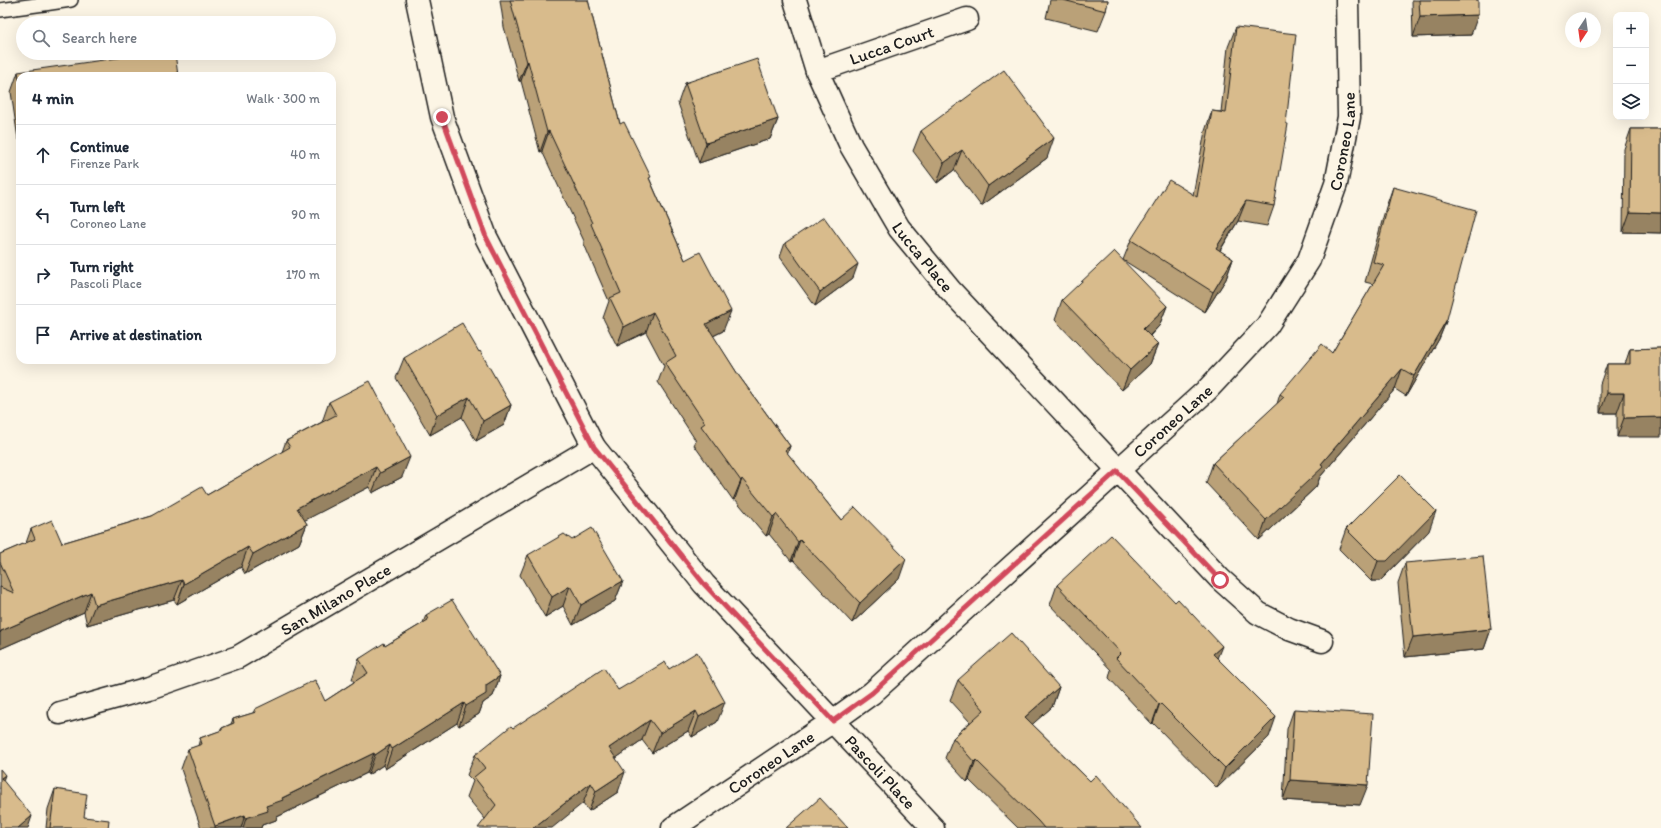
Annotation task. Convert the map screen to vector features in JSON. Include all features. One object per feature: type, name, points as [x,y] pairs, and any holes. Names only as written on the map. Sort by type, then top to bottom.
[{"type":"street","name":"Pascoli Place","points":[[417,0],[442,117],[486,237],[594,447],[704,584],[933,828]]},
{"type":"street","name":"Lucca Place","points":[[795,0],[817,71],[851,146],[899,228],[950,290],[1220,580],[1258,613],[1289,629],[1322,641]]},
{"type":"street","name":"Coroneo Lane","points":[[673,828],[833,721],[872,693],[1207,390],[1267,326],[1309,260],[1336,184],[1349,117],[1348,0]]},
{"type":"street","name":"Lucca Court","points":[[817,71],[967,19]]},
{"type":"street","name":"San Milano Place","points":[[60,713],[150,688],[238,657],[594,447]]},
{"type":"lane","points":[[0,10],[44,2],[71,0]]},
{"type":"building","points":[[510,0],[588,0],[620,124],[624,122],[651,177],[649,178],[685,260],[700,252],[731,311],[706,324],[739,376],[790,446],[785,450],[841,520],[855,507],[906,559],[860,603],[800,540],[798,542],[776,514],[773,517],[742,479],[741,481],[701,426],[705,423],[665,363],[676,356],[653,312],[624,327],[610,298],[621,293],[591,224],[592,223],[549,131],[547,132]]},
{"type":"building","points":[[1063,0],[1108,0],[1106,11]]},
{"type":"building","points":[[1419,0],[1478,0],[1478,15],[1420,17]]},
{"type":"building","points":[[1236,27],[1296,34],[1286,124],[1288,124],[1274,206],[1246,201],[1216,248],[1233,259],[1213,292],[1131,240],[1169,180],[1197,197],[1212,111],[1226,113]]},
{"type":"building","points":[[757,59],[778,119],[706,143],[685,83]]},
{"type":"building","points":[[103,60],[176,60],[177,72],[18,72]]},
{"type":"building","points":[[1004,70],[1054,138],[988,186],[962,150],[944,163],[921,131]]},
{"type":"building","points":[[1631,129],[1661,129],[1661,213],[1630,212]]},
{"type":"building","points":[[1393,187],[1476,210],[1447,319],[1414,376],[1402,369],[1321,464],[1323,467],[1266,520],[1213,463],[1284,397],[1280,394],[1322,344],[1332,353],[1384,265],[1373,262]]},
{"type":"building","points":[[824,217],[858,264],[820,292],[785,243]]},
{"type":"building","points":[[1114,251],[1167,306],[1143,329],[1158,344],[1130,370],[1062,300]]},
{"type":"building","points":[[462,323],[511,405],[483,421],[469,397],[437,415],[404,358]]},
{"type":"building","points":[[1661,348],[1661,417],[1624,418],[1624,393],[1607,393],[1607,364],[1630,364],[1630,349]]},
{"type":"building","points":[[370,381],[410,457],[380,473],[376,467],[297,508],[307,524],[253,554],[248,547],[184,584],[182,580],[95,605],[91,592],[1,631],[0,633],[0,587],[14,593],[0,562],[0,554],[35,539],[31,529],[52,520],[62,543],[152,516],[202,487],[207,495],[290,447],[286,441],[336,415],[329,402]]},
{"type":"building","points":[[1400,475],[1436,511],[1387,561],[1378,561],[1346,529]]},
{"type":"building","points":[[592,528],[623,581],[581,605],[570,586],[552,597],[528,555],[564,534],[572,540]]},
{"type":"building","points":[[1111,535],[1175,602],[1178,599],[1222,646],[1213,654],[1276,717],[1225,768],[1160,703],[1159,704],[1116,658],[1121,653],[1057,585]]},
{"type":"building","points":[[1483,556],[1491,629],[1413,637],[1405,563]]},
{"type":"building","points":[[452,600],[500,676],[486,685],[486,694],[466,706],[464,703],[392,749],[390,745],[375,755],[374,753],[282,798],[283,800],[266,806],[268,811],[246,818],[245,815],[215,826],[188,749],[202,744],[200,738],[222,730],[222,728],[234,723],[233,719],[256,712],[255,709],[315,680],[325,701],[368,673],[359,659],[384,643],[385,646],[428,620],[426,615]]},
{"type":"building","points":[[1011,633],[1059,687],[1025,717],[1090,781],[1096,775],[1142,828],[1044,828],[976,760],[974,762],[953,738],[984,710],[958,680]]},
{"type":"building","points":[[697,652],[725,702],[699,717],[696,711],[660,733],[650,720],[609,748],[625,772],[596,791],[591,783],[533,828],[478,828],[496,805],[474,777],[485,768],[475,755],[511,726],[513,728],[604,668],[618,690],[665,662],[669,669]]},
{"type":"building","points":[[1294,709],[1373,714],[1368,785],[1290,780]]},
{"type":"building","points":[[0,769],[5,775],[1,778],[32,816],[18,828],[0,828]]},
{"type":"building","points":[[55,789],[87,794],[84,817],[109,820],[108,828],[50,828]]},
{"type":"building","points":[[820,798],[848,828],[786,828]]},
{"type":"route","points":[[442,117],[486,237],[594,447],[704,584],[833,721],[872,693],[1117,471],[1220,580]]}]
